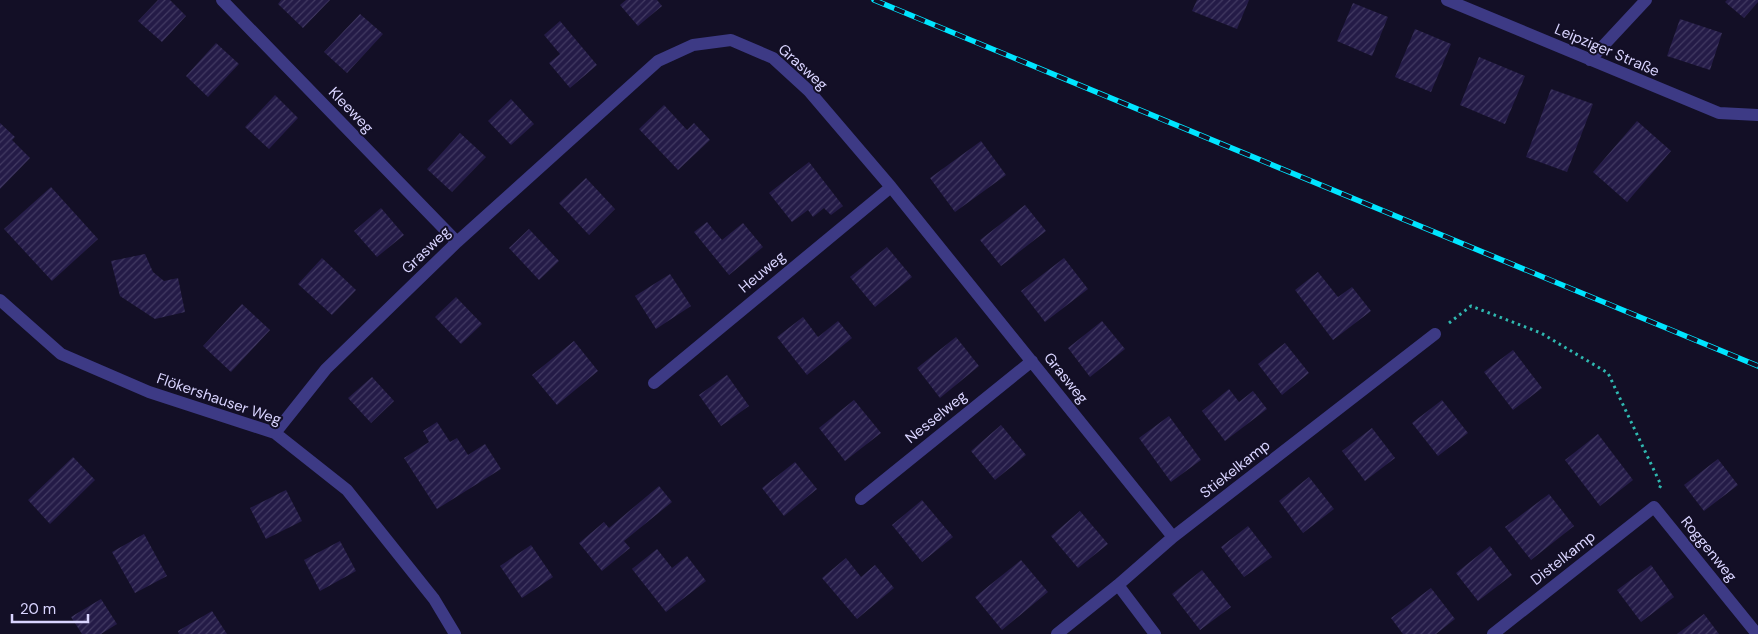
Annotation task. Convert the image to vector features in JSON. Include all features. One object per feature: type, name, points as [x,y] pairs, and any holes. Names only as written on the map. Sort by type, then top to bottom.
[{"type":"street","name":"Kleeweg","points":[[222,0],[457,242]]},
{"type":"street","name":"Leipziger Straße","points":[[1447,0],[1719,113],[1758,115]]},
{"type":"street","points":[[1590,60],[1646,0]]},
{"type":"street","name":"Grasweg","points":[[275,433],[326,369],[457,242],[658,61],[692,45],[731,40],[773,58],[809,91],[891,187],[1173,537]]},
{"type":"street","name":"Heuweg","points":[[654,383],[891,187]]},
{"type":"street","name":"Flökershauser Weg","points":[[0,300],[61,354],[149,392],[275,433],[347,490],[434,599],[455,634]]},
{"type":"street","name":"Stiekelkamp","points":[[1057,634],[1118,586],[1173,537],[1436,334]]},
{"type":"street","name":"Nesselweg","points":[[861,499],[1032,361]]},
{"type":"street","name":"Distelkamp","points":[[1493,634],[1654,507]]},
{"type":"street","name":"Roggenweg","points":[[1654,507],[1757,634]]},
{"type":"street","points":[[1118,586],[1155,634]]},
{"type":"path","points":[[1436,334],[1471,306],[1541,333],[1608,373],[1661,484],[1654,507]]},
{"type":"building","points":[[158,0],[170,0],[186,16],[162,42],[138,21]]},
{"type":"building","points":[[281,0],[330,0],[303,28],[278,4]]},
{"type":"building","points":[[626,0],[657,0],[662,6],[638,26],[620,5]]},
{"type":"building","points":[[1197,0],[1249,0],[1237,29],[1192,11]]},
{"type":"building","points":[[1727,0],[1758,0],[1758,2],[1744,18],[1725,2]]},
{"type":"building","points":[[1353,3],[1388,17],[1372,56],[1337,41]]},
{"type":"building","points":[[360,14],[383,34],[347,73],[324,52]]},
{"type":"building","points":[[1680,19],[1722,33],[1710,70],[1667,56]]},
{"type":"building","points":[[560,21],[597,65],[570,88],[549,63],[560,54],[544,35]]},
{"type":"building","points":[[1415,29],[1451,44],[1431,92],[1395,77]]},
{"type":"building","points":[[216,43],[239,64],[208,97],[186,76]]},
{"type":"building","points":[[1479,57],[1525,76],[1505,124],[1460,105]]},
{"type":"building","points":[[1551,89],[1593,104],[1567,172],[1526,157]]},
{"type":"building","points":[[275,95],[298,118],[269,149],[245,127]]},
{"type":"building","points":[[511,99],[534,124],[511,145],[488,121]]},
{"type":"building","points":[[664,105],[687,130],[694,123],[710,140],[678,170],[639,129]]},
{"type":"building","points":[[1637,121],[1671,151],[1627,202],[1593,172]]},
{"type":"building","points":[[0,123],[15,137],[12,140],[30,158],[0,189]]},
{"type":"building","points":[[460,133],[486,157],[452,192],[427,169]]},
{"type":"building","points":[[981,141],[1006,175],[955,212],[930,178]]},
{"type":"building","points":[[809,162],[843,206],[831,215],[824,208],[813,217],[808,210],[792,222],[769,193]]},
{"type":"building","points":[[586,178],[615,209],[589,235],[559,203]]},
{"type":"building","points":[[51,187],[98,239],[52,281],[4,229]]},
{"type":"building","points":[[1025,205],[1046,231],[1001,266],[980,240]]},
{"type":"building","points":[[381,208],[404,235],[377,257],[354,231]]},
{"type":"building","points":[[707,222],[722,240],[743,223],[763,247],[729,275],[694,232]]},
{"type":"building","points":[[529,229],[559,261],[539,280],[509,248]]},
{"type":"building","points":[[887,247],[912,277],[875,307],[850,277]]},
{"type":"building","points":[[145,254],[153,272],[164,281],[178,278],[185,312],[155,319],[120,296],[111,261]]},
{"type":"building","points":[[322,258],[356,290],[332,315],[298,284]]},
{"type":"building","points":[[1064,258],[1088,289],[1045,322],[1021,291]]},
{"type":"building","points":[[1318,272],[1338,297],[1352,287],[1371,311],[1333,340],[1295,290]]},
{"type":"building","points":[[670,274],[691,306],[656,329],[635,296]]},
{"type":"building","points":[[456,297],[482,324],[461,344],[435,317]]},
{"type":"building","points":[[242,304],[270,330],[231,372],[203,346]]},
{"type":"building","points":[[803,317],[818,337],[838,321],[852,338],[807,375],[777,337]]},
{"type":"building","points":[[1102,321],[1125,349],[1090,377],[1068,348]]},
{"type":"building","points":[[956,337],[979,366],[940,398],[917,368]]},
{"type":"building","points":[[574,341],[598,371],[557,405],[532,375]]},
{"type":"building","points":[[1285,343],[1309,373],[1282,395],[1258,364]]},
{"type":"building","points":[[1513,350],[1542,388],[1513,410],[1484,372]]},
{"type":"building","points":[[727,375],[749,406],[721,426],[699,395]]},
{"type":"building","points":[[372,377],[394,401],[371,423],[348,398]]},
{"type":"building","points":[[1229,389],[1239,402],[1253,391],[1267,409],[1225,441],[1202,411]]},
{"type":"building","points":[[854,400],[881,433],[845,461],[819,428]]},
{"type":"building","points":[[1442,400],[1468,433],[1438,456],[1412,423]]},
{"type":"building","points":[[1169,416],[1201,460],[1171,482],[1139,438]]},
{"type":"building","points":[[437,422],[450,442],[457,438],[468,455],[485,444],[501,469],[437,509],[404,458],[429,442],[423,431]]},
{"type":"building","points":[[1001,425],[1026,455],[995,480],[971,451]]},
{"type":"building","points":[[1372,428],[1395,458],[1365,481],[1342,451]]},
{"type":"building","points":[[1598,434],[1633,480],[1600,506],[1565,460]]},
{"type":"building","points":[[73,457],[95,480],[50,524],[28,500]]},
{"type":"building","points":[[1718,459],[1738,485],[1704,511],[1684,485]]},
{"type":"building","points":[[795,462],[817,489],[784,516],[762,488]]},
{"type":"building","points":[[1309,477],[1334,509],[1303,533],[1279,501]]},
{"type":"building","points":[[659,486],[672,502],[624,541],[630,548],[602,571],[579,543],[604,522],[609,528]]},
{"type":"building","points":[[286,490],[302,521],[266,539],[250,508]]},
{"type":"building","points":[[1549,494],[1574,526],[1531,560],[1505,527]]},
{"type":"building","points":[[922,500],[953,537],[922,562],[892,525]]},
{"type":"building","points":[[1080,511],[1108,544],[1078,568],[1051,536]]},
{"type":"building","points":[[1248,526],[1272,557],[1244,577],[1221,547]]},
{"type":"building","points":[[144,534],[167,576],[135,593],[112,552]]},
{"type":"building","points":[[340,541],[356,571],[320,591],[304,560]]},
{"type":"building","points":[[531,545],[553,577],[522,598],[500,566]]},
{"type":"building","points":[[1490,546],[1512,575],[1478,601],[1456,573]]},
{"type":"building","points":[[657,549],[672,568],[687,556],[706,581],[666,612],[632,569]]},
{"type":"building","points":[[846,558],[861,577],[875,565],[894,588],[857,619],[822,578]]},
{"type":"building","points":[[1021,560],[1048,592],[1002,630],[975,597]]},
{"type":"building","points":[[1651,565],[1674,597],[1641,622],[1617,590]]},
{"type":"building","points":[[1202,570],[1231,607],[1200,630],[1172,594]]},
{"type":"building","points":[[1431,588],[1455,619],[1436,634],[1403,634],[1391,618]]},
{"type":"building","points":[[101,599],[117,624],[101,634],[82,634],[71,617]]},
{"type":"building","points":[[212,611],[227,634],[179,634],[178,631]]},
{"type":"building","points":[[1704,614],[1719,634],[1677,634]]},
{"type":"railway","points":[[874,0],[1758,366]]}]
